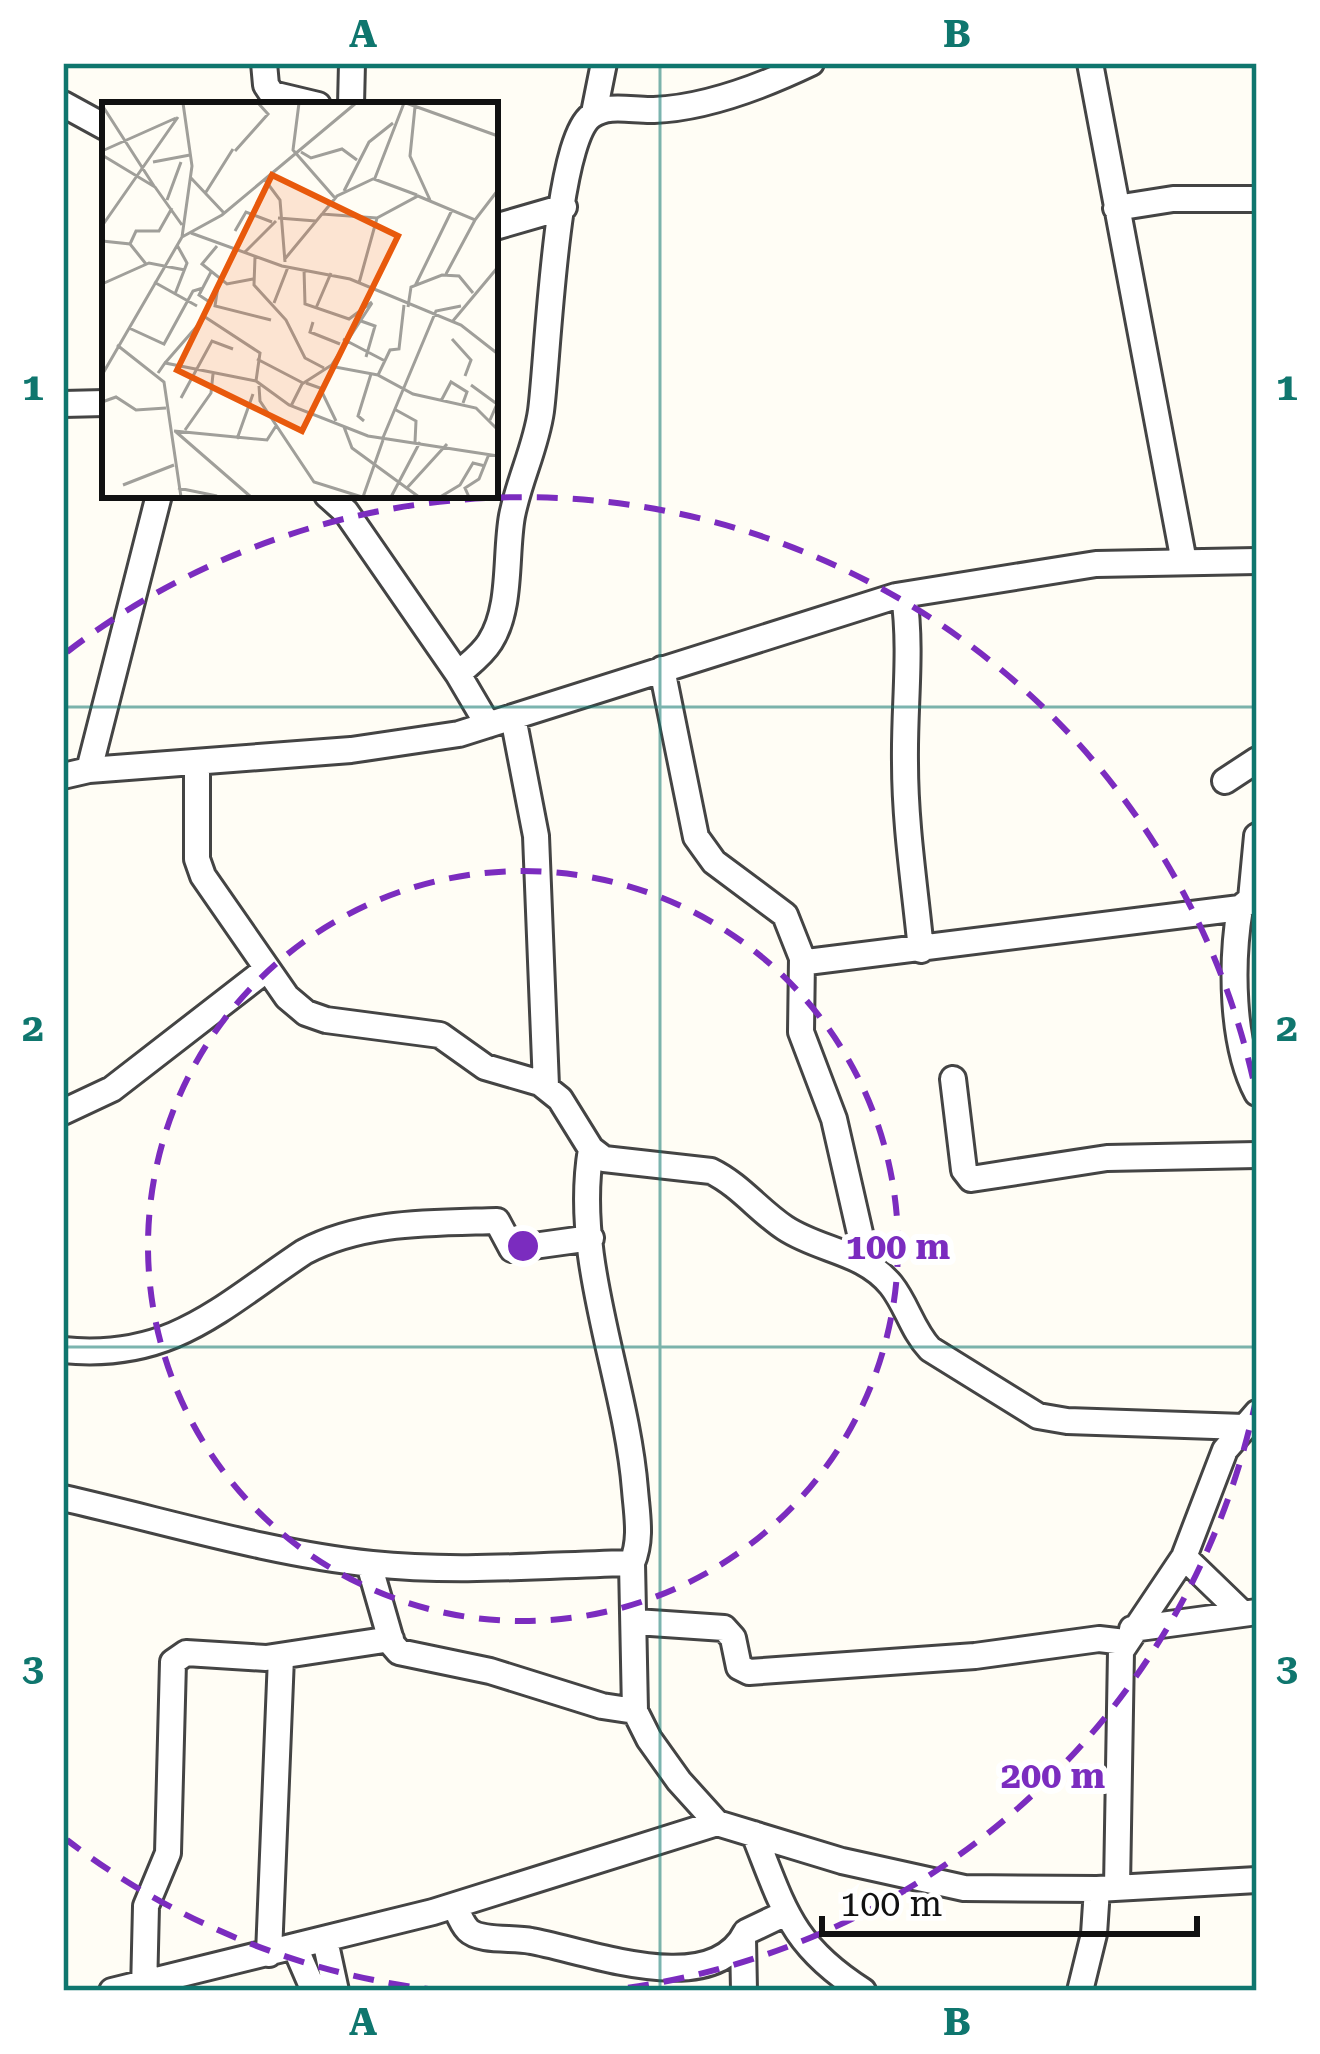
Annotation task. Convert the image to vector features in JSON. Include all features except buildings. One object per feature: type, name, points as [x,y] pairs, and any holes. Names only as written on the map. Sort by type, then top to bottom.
[{"type":"street","points":[[264,63],[272,94],[305,102]]},
{"type":"street","points":[[350,102],[352,63]]},
{"type":"street","points":[[594,113],[604,63]]},
{"type":"street","points":[[458,674],[493,638],[503,599],[511,522],[541,412],[567,170],[585,122],[606,109],[657,110],[710,99],[811,63]]},
{"type":"street","points":[[1090,63],[1184,562]]},
{"type":"street","points":[[63,104],[102,125]]},
{"type":"street","points":[[1116,208],[1173,199],[1257,200]]},
{"type":"street","points":[[498,226],[564,206]]},
{"type":"street","points":[[63,404],[102,403]]},
{"type":"street","points":[[89,770],[158,498]]},
{"type":"street","points":[[330,498],[346,512],[488,725]]},
{"type":"street","points":[[63,776],[89,770],[351,750],[458,734],[904,595],[1096,564],[1257,561]]},
{"type":"street","points":[[904,595],[911,648],[905,717],[906,801],[921,950]]},
{"type":"street","points":[[480,654],[488,725]]},
{"type":"street","points":[[662,669],[695,837],[714,862],[785,915],[802,958],[801,1033],[834,1119],[867,1264]]},
{"type":"street","points":[[513,717],[536,836],[546,1086]]},
{"type":"street","points":[[1225,781],[1257,760]]},
{"type":"street","points":[[197,764],[197,859],[203,876],[287,997],[306,1013],[326,1020],[440,1035],[485,1067],[546,1086],[560,1099],[591,1149],[604,1159],[711,1171],[734,1184],[783,1227],[867,1264],[894,1288],[917,1335],[930,1349],[1038,1416],[1067,1421],[1250,1420]]},
{"type":"street","points":[[802,958],[817,964],[1240,908],[1251,899],[1257,836]]},
{"type":"street","points":[[1240,908],[1233,950],[1238,1007],[1244,1068],[1257,1093]]},
{"type":"street","points":[[63,1112],[112,1089],[267,969]]},
{"type":"street","points":[[952,1079],[964,1170],[971,1179],[1107,1158],[1257,1155]]},
{"type":"street","points":[[591,1149],[586,1194],[591,1238],[633,1466],[639,1536],[632,1563],[632,1696],[635,1711],[679,1781],[717,1823],[842,1861],[964,1888],[1107,1888],[1257,1880]]},
{"type":"street","points":[[63,1350],[139,1348],[172,1339],[304,1252],[325,1241],[379,1228],[496,1221],[504,1228],[509,1247],[516,1249],[591,1238]]},
{"type":"street","points":[[1080,1991],[1107,1888],[1118,1670],[1129,1635],[1184,1557],[1225,1450],[1250,1420]]},
{"type":"street","points":[[63,1498],[369,1564],[419,1568],[632,1563]]},
{"type":"street","points":[[1184,1557],[1250,1612]]},
{"type":"street","points":[[369,1564],[399,1652],[490,1671],[602,1706],[635,1711]]},
{"type":"street","points":[[635,1622],[724,1628],[733,1638],[739,1667],[749,1672],[975,1656],[1250,1612]]},
{"type":"street","points":[[144,1988],[146,1906],[168,1853],[173,1662],[186,1653],[281,1657],[391,1639]]},
{"type":"street","points":[[269,1954],[281,1657]]},
{"type":"street","points":[[112,1991],[144,1988],[455,1906],[717,1823]]},
{"type":"street","points":[[754,1834],[793,1929],[832,1971],[863,1991]]},
{"type":"street","points":[[455,1906],[466,1928],[475,1934],[672,1968],[729,1955],[752,1928],[786,1913]]},
{"type":"street","points":[[743,1938],[743,1991]]},
{"type":"street","points":[[325,1940],[336,1991]]},
{"type":"street","points":[[295,1947],[314,1991]]}]
